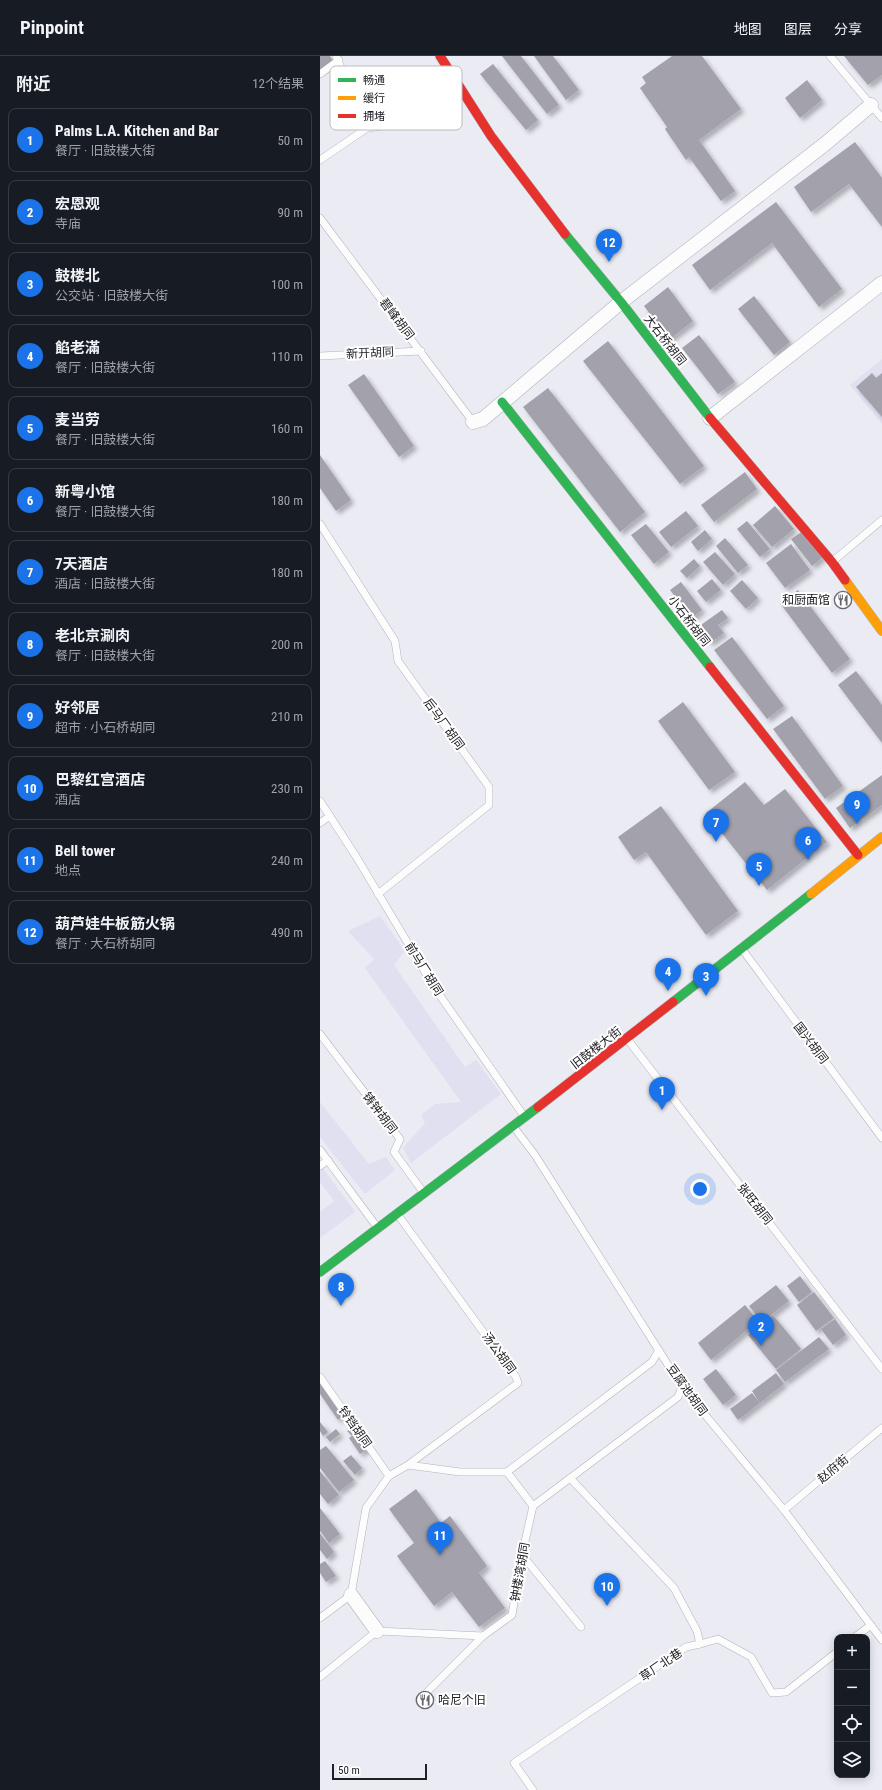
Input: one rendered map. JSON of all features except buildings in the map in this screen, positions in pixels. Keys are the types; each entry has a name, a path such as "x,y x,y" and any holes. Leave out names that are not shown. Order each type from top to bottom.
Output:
{"street":[{"name":"大石桥胡同","path":"440,56 446,66"},
{"name":"大石桥胡同","path":"462,91 491,136 545,210 621,302 710,418 832,562 882,631"},
{"path":"473,422 483,419 621,302 825,144 871,105"},
{"path":"710,418 882,283"},
{"name":"小石桥胡同","path":"502,402 858,855"},
{"name":"旧鼓楼大街","path":"320,1272 525,1118 882,837"},
{"path":"351,1594 377,1631"}],"lane":[{"path":"830,56 882,118"},
{"path":"320,74 338,58"},
{"path":"320,160 364,130"},
{"name":"碧峰胡同","path":"320,218 473,422"},
{"name":"新开胡同","path":"320,356 421,351"},
{"path":"832,562 882,520"},
{"name":"后马厂胡同","path":"320,524 395,641 398,661 489,787 489,805 378,894"},
{"name":"前马厂胡同","path":"320,801 434,987 525,1118"},
{"path":"320,823 330,816"},
{"name":"国兴胡同","path":"740,948 882,1138"},
{"name":"铸钟胡同","path":"320,1034 400,1139 394,1152 425,1194"},
{"name":"张旺胡同","path":"627,1039 882,1369"},
{"name":"豆腐池胡同","path":"513,1126 535,1155 682,1387 784,1510 882,1640"},
{"path":"320,1150 377,1228"},
{"path":"320,1166 328,1160"},
{"name":"汤公胡同","path":"397,1214 516,1377 518,1383 408,1466"},
{"path":"320,1618 351,1594 366,1508 389,1476 408,1466 460,1472 506,1472 652,1362 659,1350"},
{"name":"铃铛胡同","path":"320,1377 389,1476"},
{"path":"506,1472 533,1506 678,1396 682,1387"},
{"name":"赵府街","path":"784,1510 882,1428"},
{"path":"570,1478 674,1588 697,1631 700,1644 718,1639 751,1657 772,1693 786,1692 834,1654"},
{"name":"钟楼湾胡同","path":"419,1700 483,1636 512,1615 522,1555 533,1506"},
{"path":"522,1555 581,1628"},
{"path":"860,1634 871,1625"},
{"path":"320,1678 377,1631 483,1636"},
{"name":"草厂北巷","path":"533,1790 514,1763 686,1648 700,1644"}],"shaded area":[{"path":"882,359 882,424 850,385"},
{"path":"380,916 405,951 394,965 465,1067 476,1060 501,1094 411,1163 403,1148 425,1123 421,1115 435,1104 461,1102 365,968 374,959 348,931"},
{"path":"320,1102 369,1164 386,1157 395,1170 365,1194 320,1137"},
{"path":"320,1164 355,1212 320,1238 320,1212 334,1201 320,1182"}],"traffic: fast":[{"path":"565,234 621,302 710,418"},
{"path":"502,402 710,667"},
{"path":"673,1002 811,894"},
{"path":"320,1272 538,1107"}],"traffic: slow":[{"path":"845,580 882,631"},
{"path":"811,894 882,837"}],"traffic: jam":[{"path":"440,56 446,66"},
{"path":"462,91 491,136 565,234"},
{"path":"710,418 832,562 845,580"},
{"path":"710,667 858,855"},
{"path":"538,1107 673,1002"}],"place":[{"name":"葫芦娃牛板筋火锅","path":"609,262"},
{"name":"和厨面馆","path":"843,600"},
{"name":"好邻居","path":"857,824"},
{"name":"7天酒店","path":"716,842"},
{"name":"新粤小馆","path":"808,860"},
{"name":"麦当劳","path":"759,886"},
{"name":"餡老滿","path":"668,991"},
{"name":"鼓楼北","path":"706,996"},
{"name":"Palms L.A. Kitchen and Bar","path":"662,1110"},
{"name":"老北京涮肉","path":"341,1306"},
{"name":"宏恩观","path":"761,1346"},
{"name":"Bell tower","path":"440,1555"},
{"name":"巴黎红宫酒店","path":"607,1606"},
{"name":"哈尼个旧","path":"425,1700"}]}
